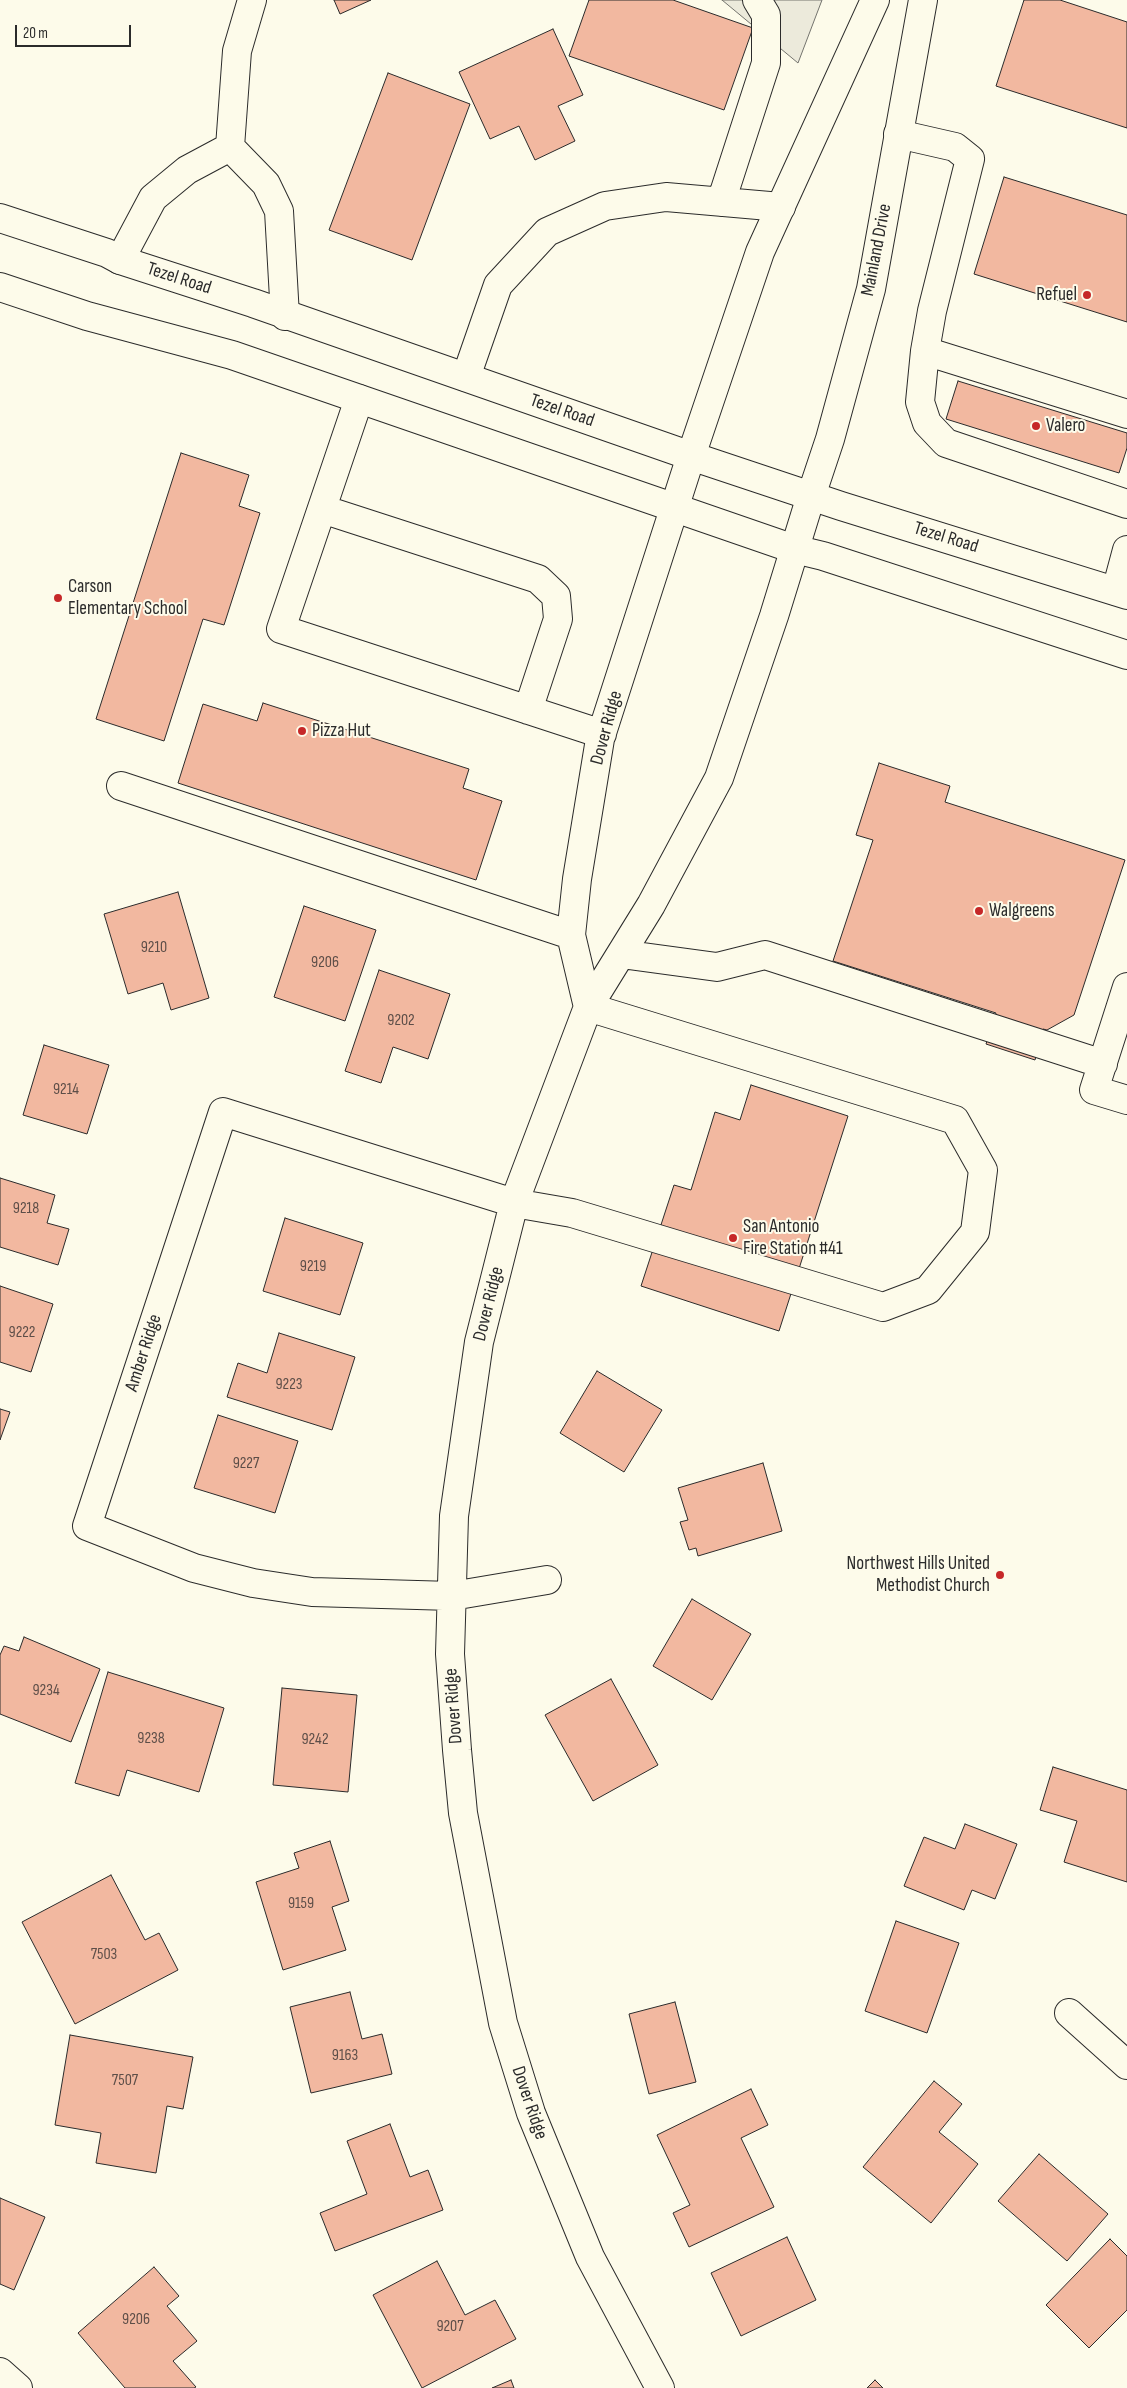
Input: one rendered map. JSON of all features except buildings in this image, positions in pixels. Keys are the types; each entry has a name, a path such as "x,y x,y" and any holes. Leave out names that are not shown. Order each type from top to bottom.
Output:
{"street":[{"path":"252,0 237,51 230,147 266,184 279,211 285,316"},
{"path":"721,202 766,63 766,15 758,0"},
{"path":"691,456 760,252 875,0"},
{"name":"Mainland Drive","path":"812,496 830,439 871,289 923,0"},
{"path":"898,134 955,147 970,159 932,311 925,351 920,402 927,423 946,443 1127,504"},
{"path":"120,260 153,198 187,170 230,147"},
{"path":"466,377 498,285 547,232 605,206 666,197 781,207"},
{"name":"Tezel Road","path":"0,218 108,253 120,260 466,377 691,456 1121,593"},
{"path":"0,287 87,316 232,355 794,549 823,556 1127,655"},
{"path":"925,351 1127,414"},
{"path":"359,398 281,629 602,734"},
{"name":"Dover Ridge","path":"588,1007 571,935 577,879 602,734 691,456"},
{"name":"Dover Ridge","path":"660,2388 590,2257 531,2113 503,2023 463,1813 450,1654 454,1516 479,1342 514,1203 588,1007 651,905 718,778 774,616 812,496"},
{"path":"322,509 538,579 556,596 558,619 528,710"},
{"path":"1121,593 1127,550"},
{"path":"121,786 571,935"},
{"path":"621,954 717,967 765,954 1103,1064"},
{"path":"1127,988 1094,1090 1127,1100"},
{"path":"514,1203 572,1213 883,1307 928,1290 976,1232 983,1170 955,1120 588,1007"},
{"name":"Amber Ridge","path":"452,1596 312,1592 253,1583 194,1568 87,1526 223,1112 514,1203"},
{"path":"452,1596 547,1580"},
{"path":"1069,2013 1127,2065"},
{"path":"0,2372 18,2388"}],"shaded area":[{"path":"722,0 822,0 798,63"}],"place":[{"name":"Refuel","path":"1087,295"},
{"name":"Valero","path":"1036,426"},
{"name":"Carson Elementary School","path":"58,598"},
{"name":"Pizza Hut","path":"302,731"},
{"name":"Walgreens","path":"979,911"},
{"name":"San Antonio Fire Station #41","path":"733,1238"},
{"name":"Northwest Hills United Methodist Church","path":"1000,1575"}]}
